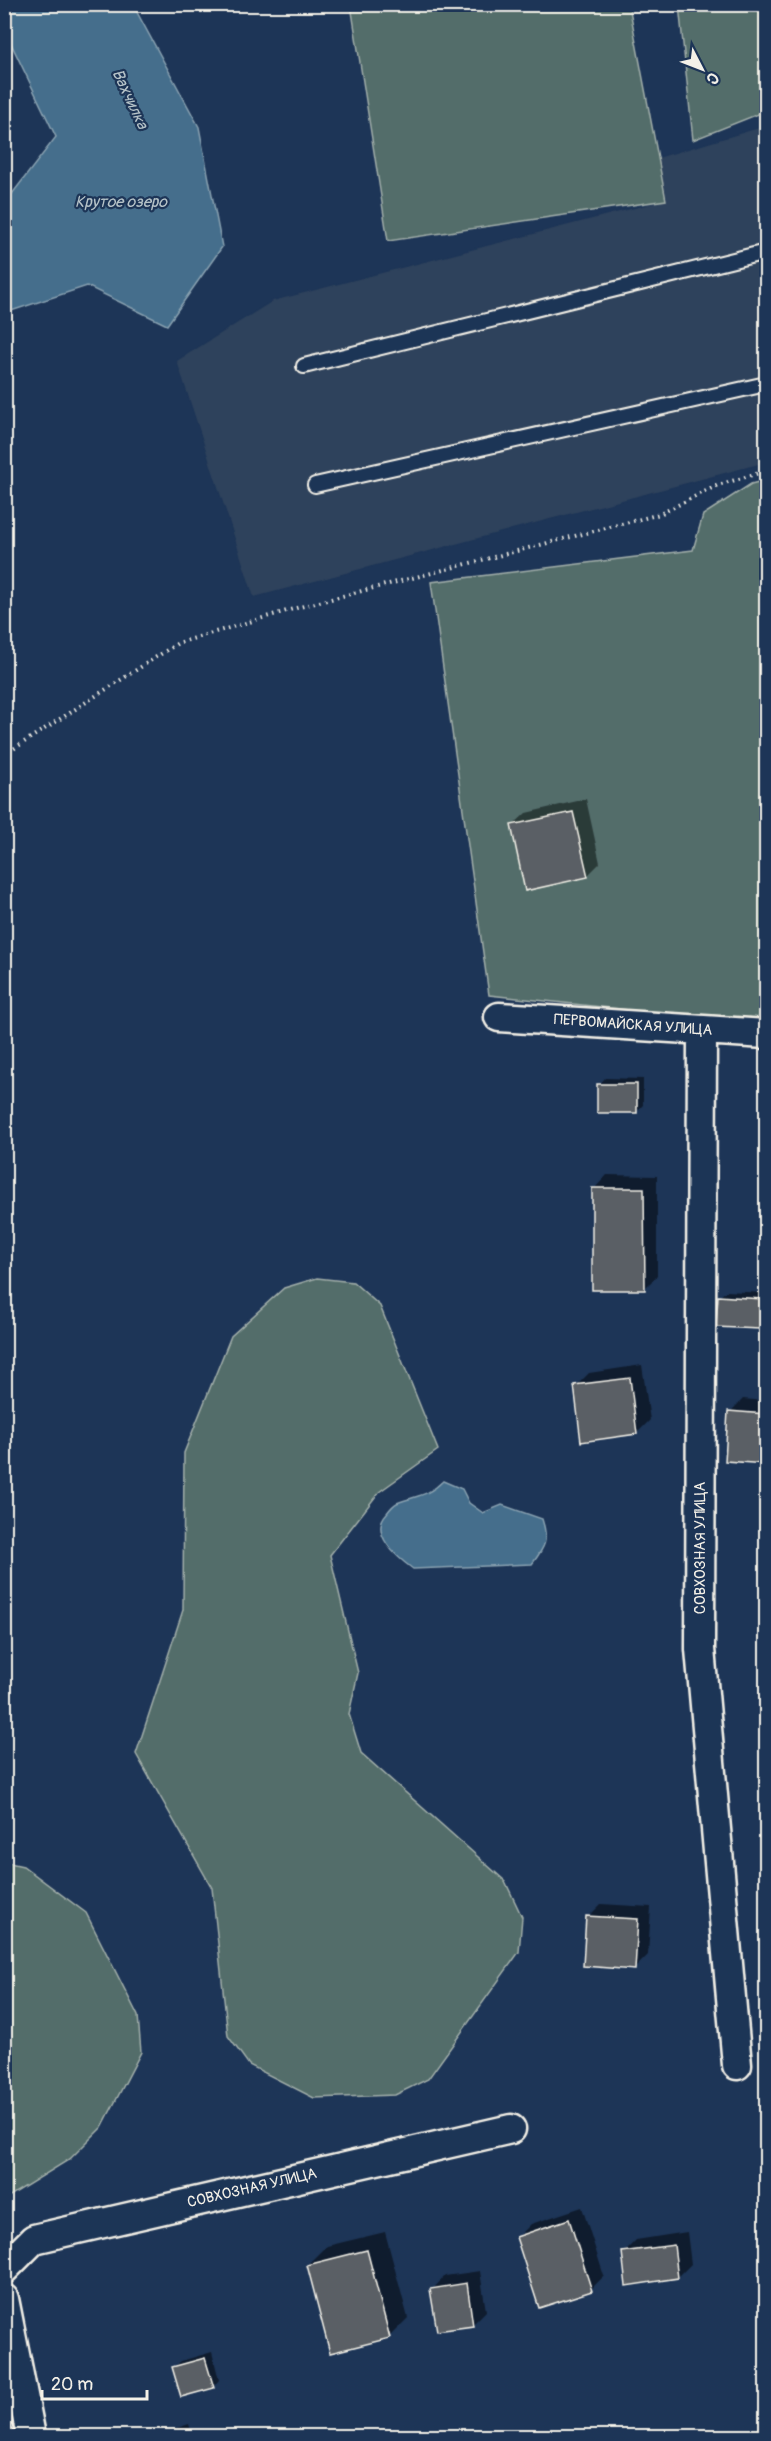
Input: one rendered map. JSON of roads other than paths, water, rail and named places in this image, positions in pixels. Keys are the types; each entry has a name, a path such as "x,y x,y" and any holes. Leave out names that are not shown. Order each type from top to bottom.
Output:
{"street":[{"name":"ПЕРВОМАЙСКАЯ УЛИЦА","path":"500,1017 766,1034"},
{"name":"СОВХОЗНАЯ УЛИЦА","path":"702,1029 700,1648 737,2065"},
{"name":"СОВХОЗНАЯ УЛИЦА","path":"4,2269 33,2239 511,2129"},
{"path":"4,2299 31,2436"}],"lane":[{"path":"304,366 766,252"},
{"path":"315,485 766,384"}],"water":[{"name":"Крутое озеро","path":"5,4 133,5 199,127 222,247 167,325 87,286 5,313 5,203 56,137 5,31"},
{"path":"443,1481 462,1489 469,1503 483,1513 502,1505 542,1519 545,1532 544,1543 532,1564 413,1569 393,1552 383,1537 381,1529 382,1521 389,1510 396,1504 427,1493"}],"water label":[{"name":"Вахчилка","path":"130,99"}]}
